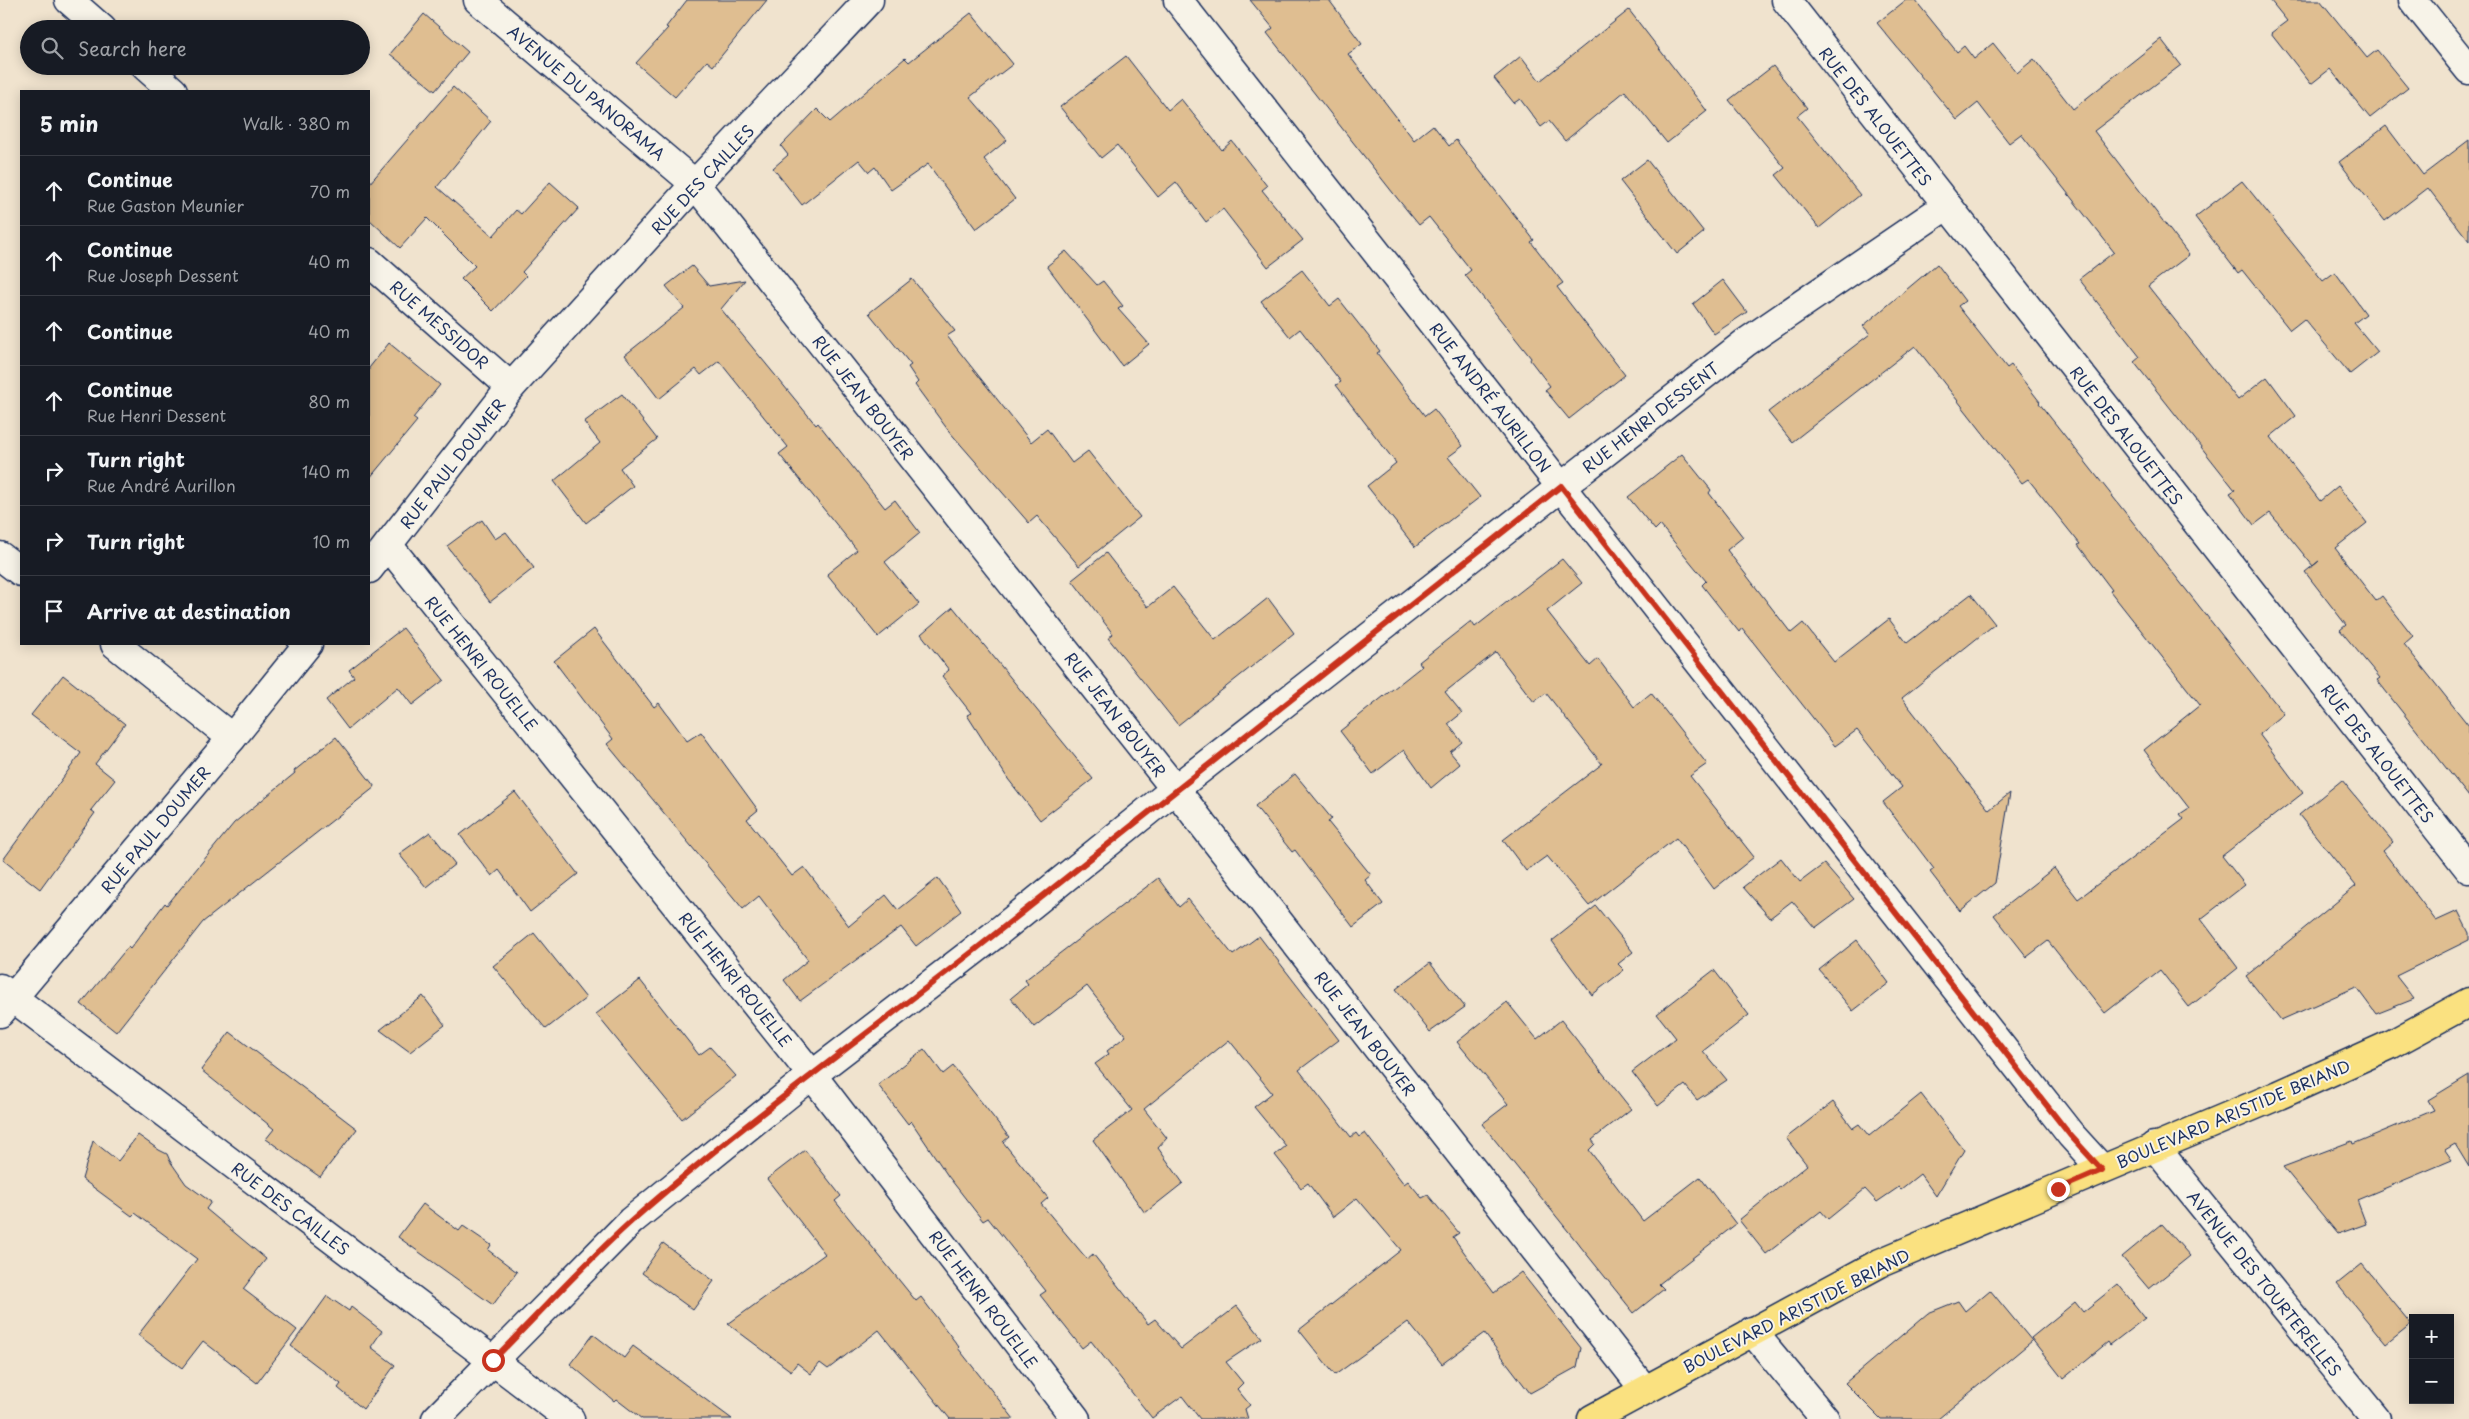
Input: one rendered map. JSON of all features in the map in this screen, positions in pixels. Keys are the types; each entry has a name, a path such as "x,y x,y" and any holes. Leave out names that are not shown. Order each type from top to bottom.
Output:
{"main road":[{"name":"BOULEVARD ARISTIDE BRIAND","path":"1592,1419 1644,1389 1880,1263 2102,1170 2154,1146 2279,1095 2392,1044 2469,1002"}],"street":[{"path":"69,0 92,20"},
{"name":"AVENUE DU PANORAMA","path":"478,0 695,184"},
{"name":"RUE DES CAILLES","path":"536,360 695,184 870,0"},
{"name":"RUE ANDRÉ AURILLON","path":"1178,0 2070,1135 2102,1170"},
{"name":"RUE DES ALOUETTES","path":"1786,0 1946,206 2469,869"},
{"path":"2413,0 2469,70"},
{"path":"155,75 172,90"},
{"name":"RUE JEAN BOUYER","path":"695,184 1176,789 1644,1389"},
{"name":"RUE HENRI DESSENT","path":"436,1419 631,1221 812,1075 993,936 1176,789 1745,343 1946,206"},
{"name":"RUE MESSIDOR","path":"370,263 511,387"},
{"name":"RUE PAUL DOUMER","path":"370,568 511,387 536,360"},
{"name":"RUE HENRI ROUELLE","path":"388,545 812,1075 1076,1419"},
{"path":"0,556 20,571"},
{"path":"115,645 232,738"},
{"name":"RUE PAUL DOUMER","path":"4,1000 232,738 307,645"},
{"name":"RUE DES CAILLES","path":"4,1000 493,1360 570,1419"},
{"name":"AVENUE DES TOURTERELLES","path":"2154,1146 2376,1419"},
{"path":"1752,1332 1826,1419"}],"building":[{"path":"687,0 767,0 713,66 707,61 675,97 636,63 668,28 666,27"},
{"path":"1250,0 1329,0 1362,44 1348,54 1414,140 1433,125 1449,146 1456,140 1534,240 1531,242 1563,283 1557,287 1625,375 1569,419 1545,390 1550,386 1530,360 1531,358 1465,275 1471,270 1429,217 1419,225 1267,33 1273,28"},
{"path":"1906,0 1915,0 1957,52 1964,46 1974,59 1993,43 2017,73 2034,59 2073,109 2161,39 2181,65 2094,131 2189,255 2148,286 2238,400 2267,377 2296,416 2270,437 2320,501 2338,486 2367,523 2335,548 2376,601 2382,596 2413,636 2404,644 2469,726 2469,797 2377,680 2380,678 2340,630 2346,625 2305,572 2313,566 2270,513 2254,525 2230,493 2235,490 2134,362 2140,357 2079,279 2114,252 2021,134 2009,143 1978,103 1957,120 1877,23"},
{"path":"2270,0 2320,0 2367,58 2377,50 2408,88 2370,118 2330,69 2311,84 2271,33 2287,21"},
{"path":"1629,10 1707,111 1667,143 1625,91 1565,141 1549,121 1541,127 1520,99 1514,103 1494,78 1521,56 1540,81"},
{"path":"971,13 1013,64 970,97 1007,140 984,159 1015,199 976,229 928,164 891,190 875,167 869,172 859,160 802,205 773,168 788,155 781,146 817,109 830,122 905,58 909,62"},
{"path":"424,14 468,52 435,91 390,54"},
{"path":"1126,56 1168,110 1181,99 1222,150 1232,141 1267,186 1262,190 1303,240 1268,267 1223,209 1206,222 1176,182 1158,197 1117,145 1101,158 1060,107"},
{"path":"1773,66 1807,108 1797,116 1860,195 1819,228 1776,175 1785,168 1729,100"},
{"path":"453,87 491,121 437,187 493,236 516,210 521,214 550,182 579,208 522,272 526,276 493,311 461,279 475,266 427,218 400,248 370,220 370,183"},
{"path":"2386,126 2423,175 2469,140 2469,241 2428,188 2385,221 2339,162"},
{"path":"1647,160 1704,232 1677,254 1620,181"},
{"path":"2242,181 2323,281 2335,272 2366,314 2354,323 2378,352 2350,374 2304,319 2290,330 2242,270 2238,273 2195,217"},
{"path":"1066,251 1097,285 1103,281 1123,306 1118,309 1149,344 1122,366 1047,266"},
{"path":"1937,264 1965,301 1958,306 2007,368 2011,365 2284,714 2259,734 2303,793 2222,856 2245,885 2201,919 2238,968 2189,1007 2160,970 2105,1013 2048,941 2027,957 1994,915 2054,868 2078,899 2184,819 2180,814 2189,808 2144,750 2200,705 2110,591 2112,590 2078,545 2080,544 2028,479 2022,483 1915,346 1792,442 1768,412 1870,334 1863,326"},
{"path":"692,266 709,286 745,280 721,309 816,425 818,423 885,508 895,500 920,533 885,562 919,604 878,637 827,574 857,550 779,454 788,447 719,361 701,375 696,369 659,399 625,355 684,308 666,286"},
{"path":"1302,270 1330,306 1339,299 1380,351 1377,353 1425,416 1434,409 1463,446 1448,457 1480,497 1415,547 1367,486 1396,463 1336,385 1341,382 1300,329 1290,337 1261,301"},
{"path":"912,279 955,331 947,336 1031,442 1047,429 1072,463 1088,451 1140,517 1079,566 1037,516 1029,523 948,430 915,385 918,382 908,367 911,365 869,313"},
{"path":"1723,280 1747,312 1714,334 1693,304"},
{"path":"389,343 440,385 413,418 417,421 370,478 370,367"},
{"path":"622,394 657,439 620,468 633,486 586,523 554,481 600,443 584,422"},
{"path":"1682,454 1711,490 1709,493 1743,537 1727,550 1791,633 1803,623 1834,662 1889,619 1907,643 1971,594 1995,624 1902,698 1989,810 2010,793 1995,883 1960,911 1930,872 1934,869 1883,802 1902,787 1857,730 1835,746 1742,628 1739,632 1702,585 1706,581 1660,525 1655,530 1628,497"},
{"path":"482,520 495,539 506,532 534,568 490,602 447,546"},
{"path":"1106,553 1148,607 1173,587 1215,640 1268,598 1294,633 1178,725 1108,638 1113,634 1072,580"},
{"path":"1562,559 1582,583 1547,611 1590,666 1598,659 1634,707 1651,693 1707,764 1690,776 1754,857 1714,889 1676,838 1589,906 1547,856 1526,871 1503,840 1602,764 1546,693 1534,702 1496,652 1445,692 1462,713 1448,724 1462,742 1450,752 1460,764 1431,788 1404,750 1373,774 1340,731 1422,666 1419,662 1471,621 1475,627"},
{"path":"953,607 1093,779 1040,820 1008,779 967,715 971,713 942,676 949,670 921,634"},
{"path":"403,628 444,680 412,705 398,687 348,729 326,700 354,677 349,670"},
{"path":"594,629 654,707 659,703 687,741 701,732 758,810 747,819 792,876 804,867 849,926 886,895 898,910 938,878 961,911 916,946 901,927 800,1001 784,980 808,960 759,896 743,909 607,744 613,739 554,661"},
{"path":"63,675 125,724 95,764 115,780 91,810 95,813 40,889 3,860 81,753 31,715"},
{"path":"336,737 375,787 203,922 116,1032 81,1004 128,947 130,949 165,903 167,905 234,823"},
{"path":"1295,774 1332,819 1328,822 1371,875 1365,880 1383,904 1353,927 1295,850 1292,852 1255,806"},
{"path":"2342,780 2393,842 2383,851 2436,921 2458,911 2469,933 2469,940 2396,976 2414,999 2376,1014 2356,987 2281,1020 2246,976 2356,886 2299,815"},
{"path":"515,792 578,874 530,912 499,870 492,876 460,835"},
{"path":"430,832 455,864 426,887 399,854"},
{"path":"1781,858 1800,882 1824,864 1854,899 1815,928 1792,901 1770,918 1743,887"},
{"path":"1158,878 1179,907 1188,899 1233,955 1259,936 1339,1040 1299,1070 1351,1137 1356,1133 1359,1137 1365,1133 1404,1184 1408,1181 1422,1198 1428,1195 1459,1233 1453,1237 1494,1293 1521,1272 1581,1348 1577,1367 1530,1393 1484,1333 1442,1364 1408,1322 1335,1375 1299,1330 1401,1250 1357,1198 1333,1217 1308,1183 1301,1188 1275,1155 1286,1146 1254,1107 1272,1093 1229,1040 1144,1109 1167,1138 1158,1148 1183,1183 1145,1213 1093,1140 1132,1110 1095,1064 1109,1054 1107,1051 1126,1036 1087,986 1034,1027 1011,998 1028,984 1025,980"},
{"path":"1596,906 1633,952 1618,964 1624,970 1592,995 1552,941"},
{"path":"534,933 586,998 546,1029 493,966"},
{"path":"1857,940 1889,983 1853,1011 1819,970"},
{"path":"1430,963 1465,1007 1430,1032 1396,989"},
{"path":"1714,970 1749,1015 1703,1051 1727,1080 1697,1100 1685,1085 1658,1106 1632,1072 1676,1038 1657,1014"},
{"path":"640,980 699,1055 710,1047 736,1076 682,1119 596,1014"},
{"path":"423,996 445,1025 410,1052 380,1030"},
{"path":"1507,1002 1537,1039 1561,1020 1631,1109 1592,1140 1595,1144 1589,1150 1643,1221 1700,1177 1736,1224 1659,1284 1664,1289 1634,1313 1482,1124 1508,1104 1457,1042"},
{"path":"230,1032 357,1129 320,1177 266,1139 274,1129 201,1070"},
{"path":"924,1049 943,1074 953,1066 1009,1137 1003,1142 1048,1198 1041,1204 1087,1259 1093,1254 1148,1324 1155,1319 1181,1349 1237,1306 1262,1338 1226,1362 1243,1383 1237,1389 1250,1405 1245,1409 1248,1419 1200,1419 1182,1396 1152,1418 1091,1341 1082,1348 1040,1295 1046,1291 988,1218 983,1221 948,1176 911,1121 908,1124 878,1085"},
{"path":"2469,1075 2469,1167 2455,1144 2445,1150 2452,1160 2357,1200 2366,1224 2338,1234 2283,1167 2352,1141 2353,1144 2434,1110 2428,1100"},
{"path":"1921,1094 1964,1150 1936,1196 1920,1174 1901,1189 1899,1187 1877,1202 1865,1189 1828,1219 1821,1211 1766,1254 1739,1220 1807,1165 1786,1138 1833,1102 1853,1128 1859,1124 1869,1136"},
{"path":"138,1135 167,1154 186,1184 211,1202 206,1209 266,1259 243,1289 297,1330 257,1383 203,1341 182,1368 138,1335 197,1259 135,1213 132,1216 82,1179 93,1141 118,1161"},
{"path":"805,1150 841,1196 835,1201 916,1301 921,1297 1014,1419 950,1419 879,1330 828,1369 820,1363 811,1374 797,1363 791,1371 728,1324 825,1254 767,1179"},
{"path":"423,1204 459,1231 463,1226 491,1245 488,1250 517,1272 493,1305 398,1237"},
{"path":"2162,1224 2190,1256 2149,1289 2122,1257"},
{"path":"663,1243 714,1281 693,1310 642,1273"},
{"path":"2362,1264 2409,1322 2409,1326 2386,1344 2337,1284"},
{"path":"2118,1284 2145,1318 2110,1345 2108,1342 2063,1379 2031,1338 2075,1302 2083,1312"},
{"path":"1990,1290 2032,1341 1938,1419 1881,1419 1845,1383 1928,1313 1958,1301 1965,1311"},
{"path":"327,1296 349,1311 351,1307 382,1331 371,1347 395,1365 363,1409 338,1388 341,1384 291,1346"},
{"path":"593,1334 624,1358 633,1346 732,1419 642,1419 616,1399 614,1401 570,1364"}],"route":[{"path":"493,1360 631,1221 665,1191 993,936 1176,789 1561,486 2070,1135 2102,1170 2058,1189"}]}
